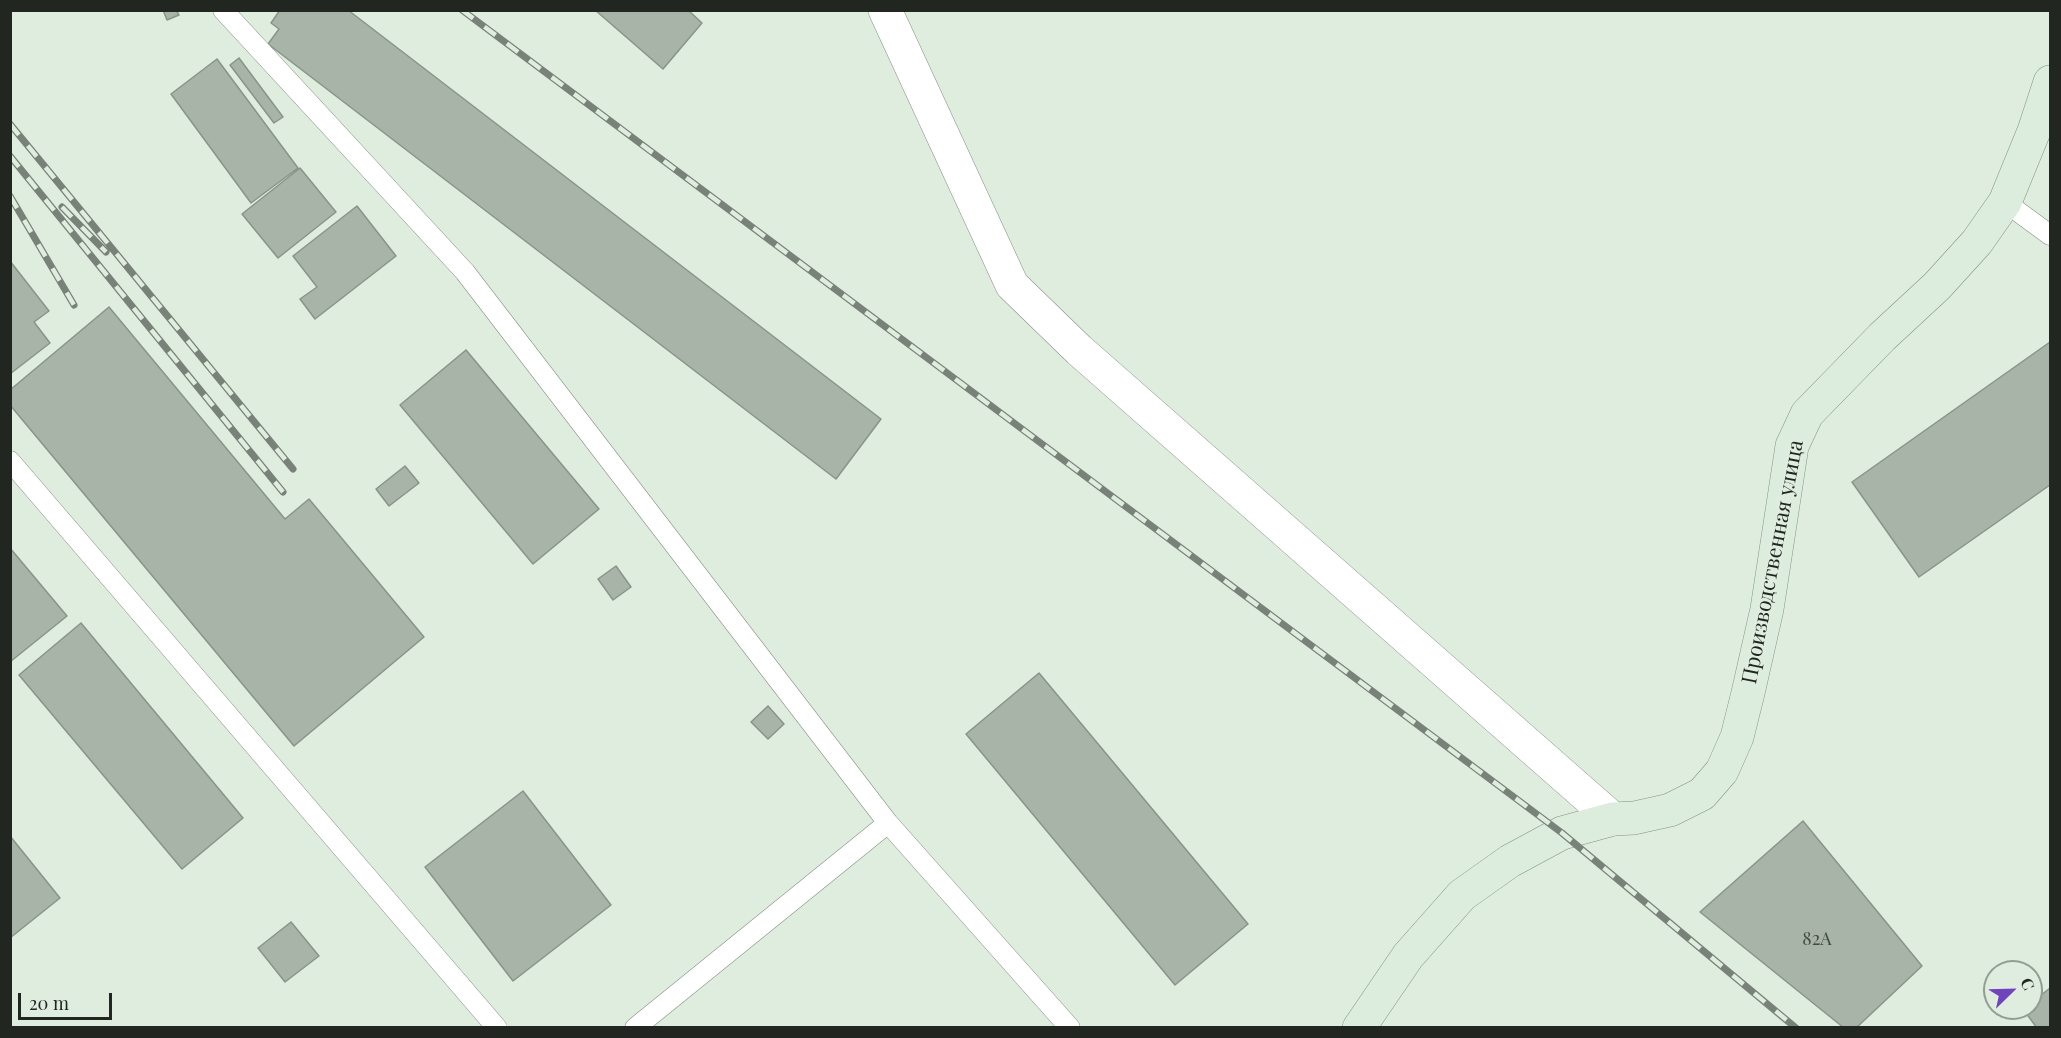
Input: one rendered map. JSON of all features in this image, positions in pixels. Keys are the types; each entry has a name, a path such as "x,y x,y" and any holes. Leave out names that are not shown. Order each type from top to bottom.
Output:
{"street":[{"path":"885,10 1012,285 1079,350 1613,819"},
{"name":"Производственная улица","path":"1359,1028 1408,956 1462,895 1510,861 1562,833 1613,819 1634,818 1670,810 1702,794 1722,771 1737,737 1748,693 1767,609 1792,446 1807,414 1882,337 1937,286 1977,242 2005,202 2034,131 2050,82"}],"lane":[{"path":"223,10 465,272 888,823 1070,1028"},
{"path":"2005,202 2050,235"},
{"path":"10,461 497,1028"},
{"path":"635,1028 888,823"}],"building":[{"path":"163,10 176,10 179,15 167,20"},
{"path":"280,10 348,10 881,419 836,479 268,44 279,29 271,23"},
{"path":"595,10 688,10 702,23 663,69"},
{"path":"239,58 283,117 274,123 230,65"},
{"path":"217,59 298,168 251,203 171,94"},
{"path":"300,168 336,212 278,258 242,214"},
{"path":"357,206 396,256 315,319 300,299 317,287 293,256"},
{"path":"10,261 49,311 34,322 50,343 10,374"},
{"path":"109,307 285,519 309,499 424,637 294,746 10,405 10,390"},
{"path":"2050,342 2050,485 1919,577 1852,482"},
{"path":"466,350 599,509 533,564 400,405"},
{"path":"405,466 419,483 389,506 376,489"},
{"path":"10,548 67,616 10,662"},
{"path":"616,566 631,587 613,600 598,579"},
{"path":"81,623 243,818 182,869 19,675"},
{"path":"1039,673 1248,924 1175,985 966,734"},
{"path":"768,706 784,724 768,739 751,722"},
{"path":"523,791 611,905 513,981 425,867"},
{"path":"1803,821 1922,966 1856,1028 1844,1028 1700,912"},
{"path":"10,836 60,898 10,938"},
{"path":"291,922 319,956 285,982 258,948"},
{"path":"2050,988 2050,1028 2037,1028 2031,1020 2043,1020 2043,994"}],"railway":[{"path":"462,10 1562,833 1796,1028"},
{"path":"10,124 293,469"},
{"path":"10,156 283,492"},
{"path":"10,196 74,305"},
{"path":"62,207 106,252"}]}
